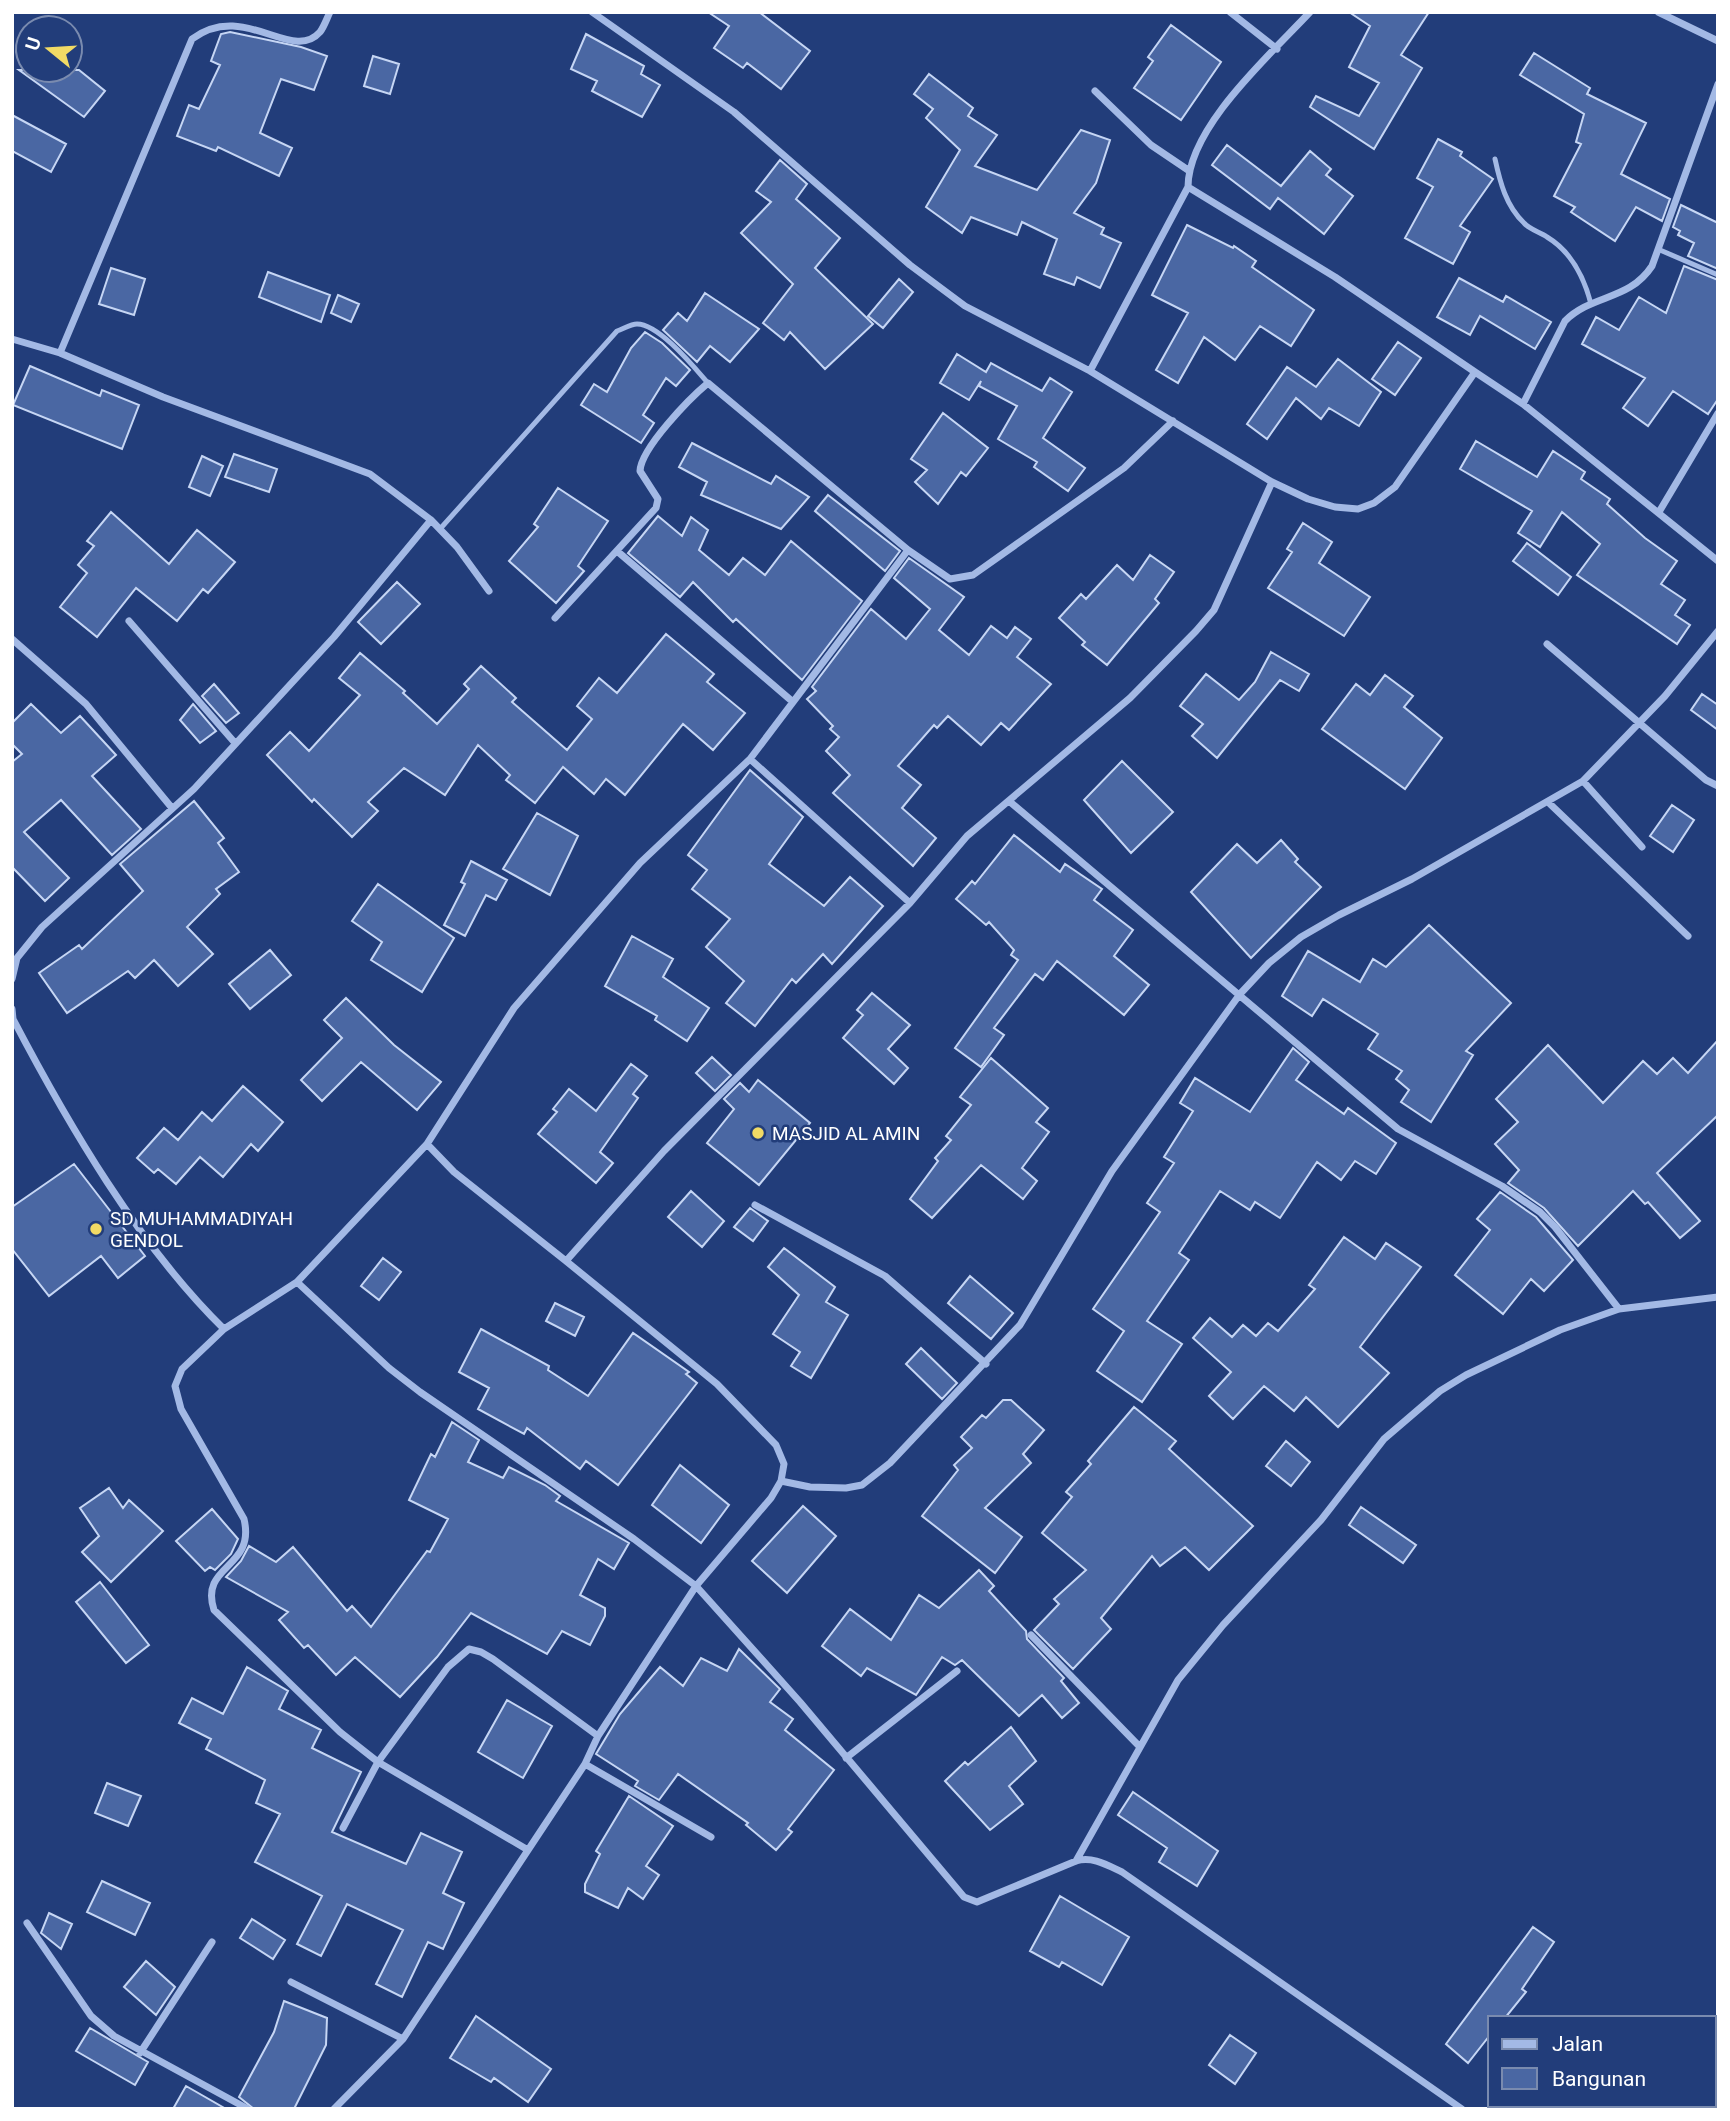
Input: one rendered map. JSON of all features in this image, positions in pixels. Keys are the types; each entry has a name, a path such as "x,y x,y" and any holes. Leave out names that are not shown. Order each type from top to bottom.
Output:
{"street":[{"path":"60,353 192,39 206,26 222,21 243,22 295,41 308,40 319,33 330,12"},
{"path":"592,12 734,112 910,265 965,306 1090,371 1272,482 1308,499 1335,507 1358,509 1374,503 1395,487 1475,372"},
{"path":"1230,12 1277,48"},
{"path":"1090,371 1188,187 1188,170 1207,131 1310,12"},
{"path":"1658,12 1718,41"},
{"path":"1523,404 1565,321 1576,310 1623,294 1643,279 1660,250 1715,104 1718,84"},
{"path":"1095,91 1151,145 1188,170"},
{"path":"1188,187 1335,277 1523,404 1718,561"},
{"path":"12,339 60,353 163,397 370,474 431,520 457,547 489,591"},
{"path":"555,618 657,504 658,499 640,471 643,457 693,396 708,383 908,550 950,579 973,575 1124,467 1173,421"},
{"path":"1659,512 1718,413"},
{"path":"566,1261 664,1151 910,903 967,836 1130,698 1196,631 1214,610 1272,482"},
{"path":"12,979 17,958 43,927 172,808 235,743 334,637 431,520"},
{"path":"528,1850 378,1762 340,1732 214,1610 209,1596 212,1583 242,1552 248,1536 244,1519 181,1409 175,1386 182,1369 224,1329 297,1282 427,1144 514,1008 640,863 750,759 908,550"},
{"path":"617,551 793,702"},
{"path":"129,621 235,743"},
{"path":"781,1481 810,1487 846,1489 862,1485 890,1463 1020,1325 1112,1171 1240,994 1269,962 1301,937 1549,803 1583,781 1640,722 1718,631"},
{"path":"12,639 86,704 172,808"},
{"path":"1547,644 1706,780 1718,786"},
{"path":"750,759 910,903"},
{"path":"1583,781 1642,847"},
{"path":"1009,802 1398,1129 1502,1185 1539,1212 1555,1227 1619,1309"},
{"path":"1549,803 1688,936"},
{"path":"12,1009 13,1019 50,1090 131,1215 191,1297 224,1329"},
{"path":"334,2109 403,2039 585,1764 598,1736 696,1586 771,1498 781,1481 784,1464 776,1445 717,1384 454,1172 427,1144"},
{"path":"755,1205 885,1276 986,1364"},
{"path":"297,1282 389,1368 420,1392 634,1539 696,1586 964,1897 977,1902 992,1898 1076,1861 1092,1860 1122,1872 1462,2109"},
{"path":"1076,1861 1178,1680 1237,1610 1321,1520 1384,1439 1440,1391 1466,1375 1560,1330 1619,1309 1718,1297"},
{"path":"1031,1634 1139,1746"},
{"path":"343,1828 378,1762 448,1667 469,1650 481,1651 493,1659 598,1736"},
{"path":"846,1758 957,1671"},
{"path":"585,1764 712,1837"},
{"path":"27,1923 91,2016 140,2053 248,2109"},
{"path":"140,2053 212,1942"},
{"path":"291,1982 403,2039"}],"lane":[{"path":"1495,159 1511,208 1525,225 1550,239 1570,258 1584,276 1591,304"},
{"path":"1660,250 1718,275"},
{"path":"440,529 617,331 634,324 647,325 672,344 708,383"}],"building":[{"path":"708,12 759,12 810,51 781,89 747,63 743,68 714,48 729,26"},
{"path":"1349,12 1429,12 1401,55 1422,68 1374,149 1310,107 1316,96 1359,116 1379,83 1349,67 1370,26"},
{"path":"1171,25 1221,62 1181,120 1134,88 1153,61 1148,57"},
{"path":"230,32 301,47 327,56 314,90 281,79 260,133 292,148 279,176 218,147 216,151 177,136 189,105 199,109 220,65 211,61 221,34"},
{"path":"586,34 644,66 641,74 660,85 642,117 592,91 597,81 571,69"},
{"path":"1534,53 1590,88 1587,94 1646,123 1621,174 1670,199 1662,221 1636,207 1615,241 1571,212 1575,207 1554,196 1581,144 1576,142 1584,114 1520,75"},
{"path":"373,56 399,64 390,94 364,86"},
{"path":"84,74 105,91 84,117 38,84 84,84"},
{"path":"929,74 973,108 968,116 997,135 975,166 1037,190 1081,130 1110,140 1096,183 1074,213 1104,228 1101,234 1121,243 1100,288 1077,277 1074,285 1044,274 1057,239 1022,222 1017,235 971,217 962,233 926,207 960,150 926,118 933,109 914,94"},
{"path":"12,115 66,144 51,172 12,151"},
{"path":"1438,139 1462,152 1460,156 1493,179 1460,226 1470,232 1453,264 1405,238 1433,187 1417,178"},
{"path":"1227,145 1281,186 1310,151 1331,169 1326,175 1353,196 1324,234 1278,198 1270,209 1212,165"},
{"path":"780,160 807,184 796,199 840,238 815,268 873,324 825,369 790,332 784,340 763,323 793,284 741,233 771,202 756,191"},
{"path":"1681,205 1718,223 1718,269 1688,256 1694,243 1678,235 1680,231 1673,227"},
{"path":"1187,225 1233,248 1234,246 1256,261 1252,267 1314,310 1291,346 1260,326 1235,360 1204,337 1178,383 1156,370 1188,313 1152,295"},
{"path":"1684,266 1718,280 1718,399 1708,414 1673,391 1648,426 1623,408 1645,378 1582,344 1596,317 1619,330 1639,297 1666,313"},
{"path":"111,268 145,279 134,315 99,304"},
{"path":"268,272 330,295 321,322 259,297"},
{"path":"1459,278 1503,302 1506,296 1551,322 1535,349 1480,316 1470,335 1437,317"},
{"path":"899,279 913,292 883,328 868,316"},
{"path":"705,293 759,329 730,362 710,346 697,362 663,330 678,313 687,321"},
{"path":"338,295 359,304 351,322 331,313"},
{"path":"645,332 662,343 690,370 676,386 666,378 643,415 654,423 641,443 581,405 594,384 607,392 631,348"},
{"path":"1398,342 1421,358 1395,395 1372,379"},
{"path":"957,354 986,372 991,363 1042,391 1050,378 1072,392 1043,438 1085,468 1068,491 1034,467 1037,462 998,439 1017,406 979,386 981,381 969,400 940,383"},
{"path":"1338,359 1381,392 1359,426 1329,408 1321,419 1296,398 1267,439 1247,424 1287,367 1316,387"},
{"path":"30,366 100,396 102,390 139,405 122,449 13,405"},
{"path":"943,413 988,448 966,476 961,472 938,504 915,482 927,470 911,459"},
{"path":"1476,441 1537,477 1553,451 1585,472 1581,479 1610,499 1607,504 1645,538 1677,561 1661,584 1685,600 1675,615 1690,625 1677,644 1577,575 1600,544 1562,512 1540,547 1518,533 1532,511 1460,469"},
{"path":"692,443 771,484 776,476 809,497 781,529 701,495 707,482 679,467"},
{"path":"234,454 277,469 269,492 225,477"},
{"path":"202,456 223,466 210,496 189,487"},
{"path":"558,488 608,521 578,566 584,571 556,603 509,561 538,527 534,524"},
{"path":"828,495 900,551 885,571 815,511"},
{"path":"111,512 169,564 197,530 235,562 208,593 203,589 177,621 136,588 97,637 60,607 87,573 78,565 94,546 87,541"},
{"path":"658,516 682,536 691,517 708,530 699,550 729,575 743,558 765,575 791,541 862,601 802,680 736,619 733,622 693,582 680,597 628,553"},
{"path":"1303,523 1332,542 1319,563 1370,597 1344,636 1268,588 1292,552 1287,549"},
{"path":"1527,543 1571,577 1558,595 1513,561"},
{"path":"1150,555 1174,572 1155,599 1159,603 1107,665 1082,645 1085,642 1059,618 1081,594 1086,599 1117,565 1133,580"},
{"path":"909,558 964,597 939,630 969,655 991,626 1007,638 1015,627 1031,639 1017,657 1051,684 1009,730 1001,723 981,745 948,716 937,728 934,725 898,766 921,785 902,808 936,838 913,866 833,793 850,775 826,751 839,737 830,729 833,726 807,699 816,691 812,687 871,609 906,639 930,609 894,578"},
{"path":"397,582 420,604 381,644 358,622"},
{"path":"666,634 714,674 707,682 745,713 713,750 683,724 625,795 606,779 594,794 563,767 535,803 506,780 510,775 478,745 445,795 404,768 368,802 378,811 352,837 314,799 312,802 267,755 290,732 309,751 360,695 339,678 360,653 405,691 403,693 437,724 469,689 464,684 481,666 516,698 512,702 567,750 592,719 577,706 599,678 617,693"},
{"path":"1271,652 1309,674 1299,691 1280,680 1217,758 1192,736 1203,724 1180,706 1206,674 1239,700 1255,682"},
{"path":"1385,675 1413,696 1404,707 1442,738 1405,789 1322,729 1356,684 1370,695"},
{"path":"214,684 239,713 226,723 202,696"},
{"path":"1702,694 1718,705 1718,730 1691,710"},
{"path":"31,704 61,733 80,716 116,755 92,776 141,829 112,855 61,800 24,832 69,878 45,901 12,867 12,762 22,754 12,744 12,723"},
{"path":"193,704 216,731 200,743 180,720"},
{"path":"1122,761 1173,812 1131,853 1084,800"},
{"path":"750,770 803,817 769,864 824,906 850,877 883,906 832,964 823,954 796,983 792,979 755,1026 726,1003 744,981 706,947 730,919 692,889 707,870 688,855"},
{"path":"194,801 224,838 218,843 239,872 216,889 220,894 187,927 213,954 178,986 154,960 135,978 128,971 67,1013 39,973 79,945 82,949 143,891 120,864"},
{"path":"1672,805 1694,820 1673,852 1650,836"},
{"path":"537,813 578,836 550,895 503,869"},
{"path":"1014,835 1060,872 1065,864 1102,889 1094,900 1133,930 1114,956 1149,985 1124,1015 1057,961 1043,980 1035,974 994,1028 1004,1035 981,1067 955,1048 1018,960 1011,955 1014,950 989,922 986,925 956,899 972,881 975,884"},
{"path":"1281,840 1298,859 1295,862 1321,887 1251,958 1191,892 1237,844 1257,863"},
{"path":"471,861 507,880 496,900 486,895 465,936 444,925 465,884 461,882"},
{"path":"378,884 454,938 422,992 371,960 382,942 352,921"},
{"path":"1429,925 1511,1003 1466,1051 1473,1055 1431,1122 1401,1102 1409,1090 1396,1079 1402,1071 1368,1049 1378,1034 1323,999 1312,1016 1282,996 1308,951 1360,982 1373,959 1386,967"},
{"path":"632,936 673,959 663,977 709,1008 687,1041 655,1020 657,1016 605,986"},
{"path":"270,950 291,975 250,1009 229,984"},
{"path":"872,993 910,1025 888,1049 908,1068 894,1084 843,1038 863,1015 857,1010"},
{"path":"346,998 394,1045 441,1082 417,1110 361,1062 322,1101 301,1080 342,1038 324,1020"},
{"path":"1718,1040 1718,1115 1657,1173 1700,1221 1680,1238 1648,1202 1645,1204 1633,1191 1578,1246 1544,1208 1508,1183 1519,1170 1495,1144 1518,1122 1496,1099 1548,1045 1603,1103 1643,1061 1657,1074 1673,1058 1688,1073"},
{"path":"1293,1048 1309,1062 1296,1080 1344,1114 1348,1108 1396,1143 1376,1174 1355,1161 1341,1180 1317,1162 1280,1218 1255,1202 1250,1210 1220,1191 1179,1253 1189,1260 1147,1321 1182,1344 1142,1402 1097,1371 1124,1331 1093,1309 1160,1212 1147,1203 1174,1163 1164,1157 1193,1111 1180,1103 1195,1078 1250,1112"},
{"path":"712,1057 731,1075 715,1091 696,1073"},
{"path":"991,1058 1048,1108 1036,1122 1049,1132 1022,1168 1037,1181 1023,1199 981,1165 932,1218 910,1199 938,1161 935,1158 951,1140 946,1136 971,1105 960,1097"},
{"path":"631,1064 647,1076 633,1094 638,1098 600,1152 613,1163 596,1183 538,1134 557,1112 553,1109 569,1089 596,1111"},
{"name":"MASJID AL AMIN","path":"758,1080 810,1123 759,1185 707,1143 734,1109 724,1099 740,1083 749,1092"},
{"path":"243,1086 283,1122 258,1151 251,1144 223,1177 200,1157 176,1184 158,1169 154,1173 137,1158 164,1128 178,1140 202,1112 212,1121"},
{"path":"74,1164 145,1256 118,1278 101,1256 49,1296 12,1249 12,1207"},
{"path":"691,1191 724,1221 702,1247 668,1217"},
{"path":"1500,1192 1536,1217 1573,1260 1544,1291 1531,1279 1503,1314 1455,1275 1490,1230 1477,1219"},
{"path":"750,1208 768,1221 753,1241 734,1227"},
{"path":"1344,1237 1375,1259 1386,1243 1421,1267 1360,1347 1389,1373 1338,1427 1306,1397 1294,1411 1264,1386 1233,1419 1209,1396 1231,1372 1193,1338 1210,1318 1232,1337 1243,1325 1256,1336 1268,1323 1278,1331 1315,1289 1309,1285"},
{"path":"784,1248 835,1287 826,1302 848,1315 811,1378 791,1366 800,1352 773,1334 799,1295 768,1267"},
{"path":"383,1258 401,1272 379,1300 361,1286"},
{"path":"970,1276 1013,1313 991,1339 948,1303"},
{"path":"555,1303 584,1317 575,1336 546,1321"},
{"path":"481,1329 549,1366 548,1370 588,1396 633,1333 689,1372 686,1374 697,1383 618,1485 586,1461 580,1469 527,1428 524,1434 478,1409 489,1388 459,1372"},
{"path":"921,1348 957,1383 942,1399 906,1364"},
{"path":"1003,1400 1011,1400 1044,1430 1023,1454 1031,1463 985,1508 1022,1537 995,1573 922,1516 958,1470 954,1465 972,1448 961,1437 982,1415 986,1418"},
{"path":"1134,1407 1176,1441 1169,1449 1253,1526 1209,1570 1185,1547 1160,1566 1152,1556 1101,1618 1111,1629 1073,1669 1034,1630 1059,1604 1054,1599 1086,1570 1042,1533 1072,1497 1066,1492 1091,1464 1088,1461"},
{"path":"452,1422 479,1440 468,1462 503,1478 509,1467 545,1485 560,1496 556,1501 629,1543 614,1569 598,1559 580,1595 605,1608 605,1616 590,1645 562,1631 547,1654 471,1613 437,1657 400,1697 355,1657 336,1675 308,1645 304,1648 279,1620 288,1612 226,1577 241,1561 249,1546 276,1562 293,1547 347,1611 352,1606 371,1627 427,1551 430,1552 448,1519 409,1500 431,1454 435,1457"},
{"path":"1286,1441 1310,1462 1291,1486 1266,1466"},
{"path":"680,1465 729,1505 701,1543 652,1505"},
{"path":"109,1488 123,1508 129,1500 163,1531 111,1582 82,1552 99,1536 80,1508"},
{"path":"803,1506 836,1536 787,1593 752,1561"},
{"path":"1361,1507 1416,1545 1403,1563 1349,1525"},
{"path":"212,1509 238,1539 231,1554 215,1570 210,1567 205,1571 176,1541"},
{"path":"979,1570 994,1586 989,1591 1026,1631 1027,1639 1064,1678 1061,1681 1079,1703 1062,1718 1042,1695 1019,1716 962,1660 955,1665 942,1657 916,1695 867,1668 861,1676 822,1646 850,1609 891,1640 919,1595 939,1608"},
{"path":"100,1582 149,1645 126,1663 76,1602"},
{"path":"739,1649 780,1689 770,1702 793,1719 785,1730 834,1770 788,1829 792,1832 776,1850 746,1825 748,1823 678,1774 659,1800 635,1786 638,1781 596,1754 620,1714 660,1667 683,1686 701,1658 727,1671"},
{"path":"247,1667 288,1691 279,1709 321,1730 312,1748 361,1772 332,1832 406,1864 421,1833 462,1852 443,1893 464,1903 443,1949 428,1942 402,1997 376,1984 403,1930 347,1904 321,1956 297,1944 322,1896 255,1862 280,1814 256,1803 265,1780 206,1749 211,1739 179,1723 192,1698 223,1714"},
{"path":"507,1700 552,1726 523,1778 478,1752"},
{"path":"1011,1727 1036,1761 1009,1786 1023,1804 990,1830 945,1781 965,1762 968,1765"},
{"path":"107,1783 141,1796 128,1826 95,1813"},
{"path":"1133,1792 1218,1851 1197,1886 1159,1862 1167,1848 1118,1815"},
{"path":"629,1796 673,1826 646,1866 659,1875 643,1899 628,1888 618,1908 585,1892 585,1884 600,1854 596,1851"},
{"path":"102,1881 150,1903 135,1935 87,1912"},
{"path":"1060,1896 1129,1937 1102,1985 1062,1962 1059,1967 1030,1951"},
{"path":"49,1913 72,1924 61,1949 41,1933"},
{"path":"252,1919 285,1940 273,1959 240,1938"},
{"path":"1533,1927 1554,1942 1522,1989 1526,1992 1507,2016 1488,2016 1488,2038 1468,2063 1446,2044"},
{"path":"146,1961 175,1987 156,2015 124,1987"},
{"path":"284,2001 327,2018 326,2045 294,2109 254,2109 239,2097 274,2032"},
{"path":"476,2016 551,2069 528,2102 494,2078 491,2082 450,2058"},
{"path":"90,2028 148,2062 135,2085 76,2051"},
{"path":"1230,2035 1256,2053 1235,2084 1209,2065"},
{"path":"186,2086 226,2109 173,2109"}],"place":[{"name":"MASJID AL AMIN","path":"758,1133"},
{"name":"SD MUHAMMADIYAH GENDOL","path":"96,1229"}]}
